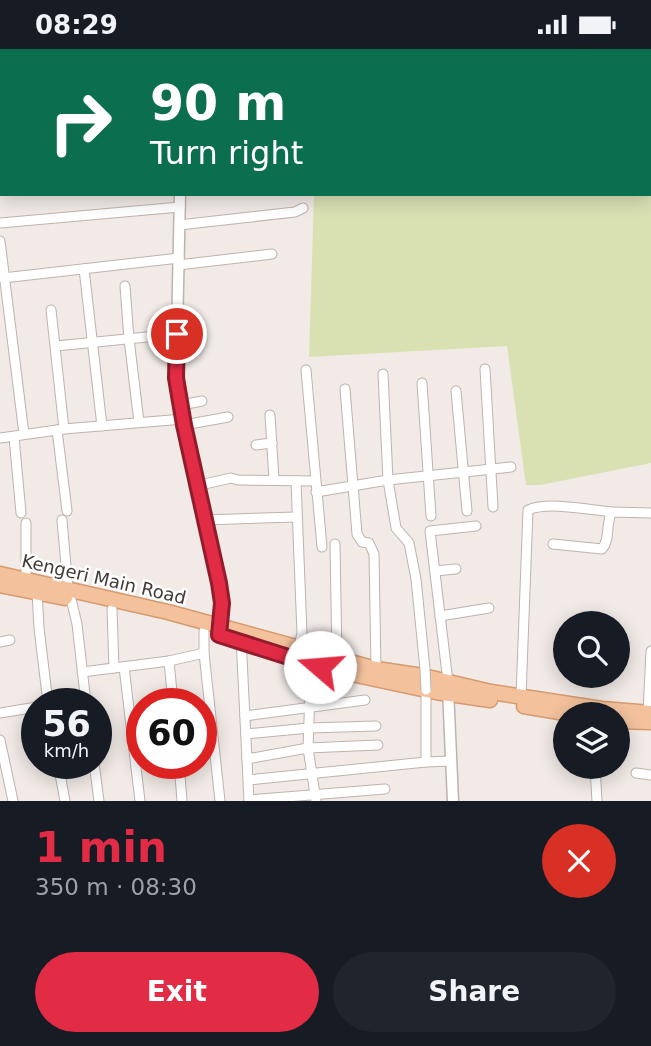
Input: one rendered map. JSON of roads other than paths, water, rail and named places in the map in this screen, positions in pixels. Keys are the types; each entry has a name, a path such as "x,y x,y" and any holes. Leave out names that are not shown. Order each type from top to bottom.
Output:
{"main road":[{"name":"Kengeri Main Road","path":"0,575 26,579 112,608 204,631 220,630"},
{"name":"Kengeri Main Road","path":"0,585 37,592 69,594 448,688 553,710"},
{"name":"Kengeri Main Road","path":"242,636 311,664 426,690 448,688 521,696 650,716"},
{"path":"630,719 650,716"}],"street":[{"path":"180,196 176,378 196,486 219,583 222,603 220,630"},
{"path":"0,223 180,207"},
{"path":"179,225 295,212 303,208"},
{"path":"0,241 24,434"},
{"path":"3,278 272,254"},
{"path":"84,269 102,426"},
{"path":"125,286 139,422"},
{"path":"51,310 56,347 69,594 77,624 84,688"},
{"path":"56,347 177,334"},
{"path":"485,369 493,507"},
{"path":"306,370 322,547"},
{"path":"383,374 388,480 396,528 409,543 416,579 425,669 426,762"},
{"path":"422,383 432,516"},
{"path":"345,389 358,534 362,542 369,543 374,554 376,669"},
{"path":"456,391 467,511"},
{"path":"181,405 202,401"},
{"path":"270,415 274,480"},
{"path":"0,438 139,422 183,422 228,417"},
{"path":"13,437 21,513"},
{"path":"256,445 272,443"},
{"path":"316,492 388,480 511,467"},
{"path":"196,486 231,478 315,481"},
{"path":"296,481 302,633 298,649"},
{"path":"521,696 528,510 536,507 560,507 651,513"},
{"path":"553,544 602,549 606,545 612,512"},
{"path":"204,520 296,517"},
{"path":"26,523 26,579"},
{"path":"453,801 448,688 430,530 476,526"},
{"path":"335,544 337,659"},
{"path":"435,571 456,569"},
{"path":"37,592 38,628 46,688"},
{"path":"112,608 140,801"},
{"path":"440,616 489,608"},
{"path":"204,631 220,801"},
{"path":"242,636 248,800 316,797 385,789"},
{"path":"650,716 651,651"},
{"path":"82,672 169,661 204,653"},
{"path":"169,661 172,688"},
{"path":"311,664 308,748 316,797"},
{"path":"245,716 365,700"},
{"path":"0,713 21,710"},
{"path":"246,734 309,728 376,726"},
{"path":"0,740 13,801"},
{"path":"247,759 308,748 378,745"},
{"path":"248,780 451,761"},
{"path":"636,773 651,775"},
{"path":"61,779 65,801"},
{"path":"96,779 99,801"},
{"path":"180,779 182,801"},
{"path":"595,779 597,801"}]}
